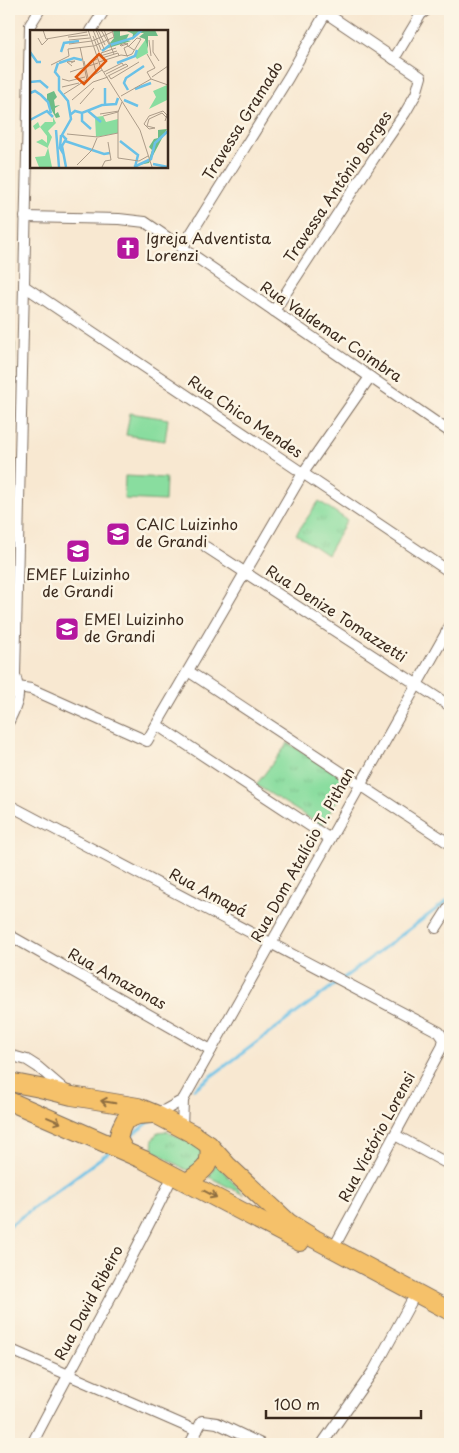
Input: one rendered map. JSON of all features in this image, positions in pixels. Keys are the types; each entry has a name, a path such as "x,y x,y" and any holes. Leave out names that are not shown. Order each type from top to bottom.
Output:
{"highway":[{"path":"9,1082 72,1096 138,1107 182,1128 218,1153 227,1165 289,1224 450,1311"},
{"path":"9,1101 151,1163 450,1323"},
{"path":"124,1150 118,1139 120,1128 125,1120 138,1115 155,1114"},
{"path":"180,1179 202,1172 207,1166 210,1156 209,1145"}],"street":[{"path":"9,721 17,705 18,687 16,666 25,217 29,158 30,25 40,9"},
{"path":"92,30 105,9"},
{"path":"324,10 394,59 421,14 428,9"},
{"name":"Travessa Gramado","path":"182,248 288,78 324,10"},
{"name":"Travessa Antônio Borges","path":"274,311 405,114 416,94 421,77 394,59"},
{"name":"Rua Valdemar Coimbra","path":"25,217 118,219 145,222 450,432"},
{"name":"Rua Chico Mendes","path":"24,286 450,572"},
{"path":"18,687 31,689 148,740 303,473 370,377"},
{"name":"Rua Denize Tomazzetti","path":"206,547 450,706"},
{"name":"Rua Dom Atalício T. Pithan","path":"183,1100 450,626"},
{"path":"188,671 450,844"},
{"path":"156,725 330,839"},
{"name":"Rua Amapá","path":"9,805 439,1032 444,1038"},
{"path":"436,928 450,906"},
{"name":"Rua Amazonas","path":"9,935 211,1050"},
{"name":"Rua Victório Lorensi","path":"333,1249 442,1047 444,1038"},
{"path":"9,1055 27,1060 38,1066 72,1096"},
{"path":"38,1066 40,1088"},
{"path":"155,1114 183,1100"},
{"path":"182,1128 183,1100"},
{"path":"395,1135 450,1165"},
{"name":"Rua David Ribeiro","path":"32,1444 68,1374 180,1179"},
{"path":"322,1444 374,1370 411,1302"},
{"path":"9,1349 200,1426 217,1424 261,1444"},
{"path":"190,1444 200,1426"}],"green space":[{"path":"9,343 15,343 12,462 9,462"},
{"path":"130,413 168,419 165,441 126,435"},
{"path":"125,476 166,478 165,501 124,499"},
{"path":"319,501 347,520 327,555 296,534"},
{"path":"288,743 348,781 322,826 256,785"},
{"path":"166,1131 200,1147 203,1154 197,1168 186,1170 156,1152 152,1144 153,1139 158,1132"},
{"path":"216,1163 244,1195 209,1177"}],"waterway":[{"path":"194,1089 450,899"},
{"path":"126,1139 151,1121"},
{"path":"9,1226 109,1152"}],"place":[{"name":"Igreja Adventista Lorenzi","path":"128,248"},
{"name":"CAIC Luizinho de Grandi","path":"118,534"},
{"name":"EMEF Luizinho de Grandi","path":"78,551"},
{"name":"EMEI Luizinho de Grandi","path":"67,629"}]}
